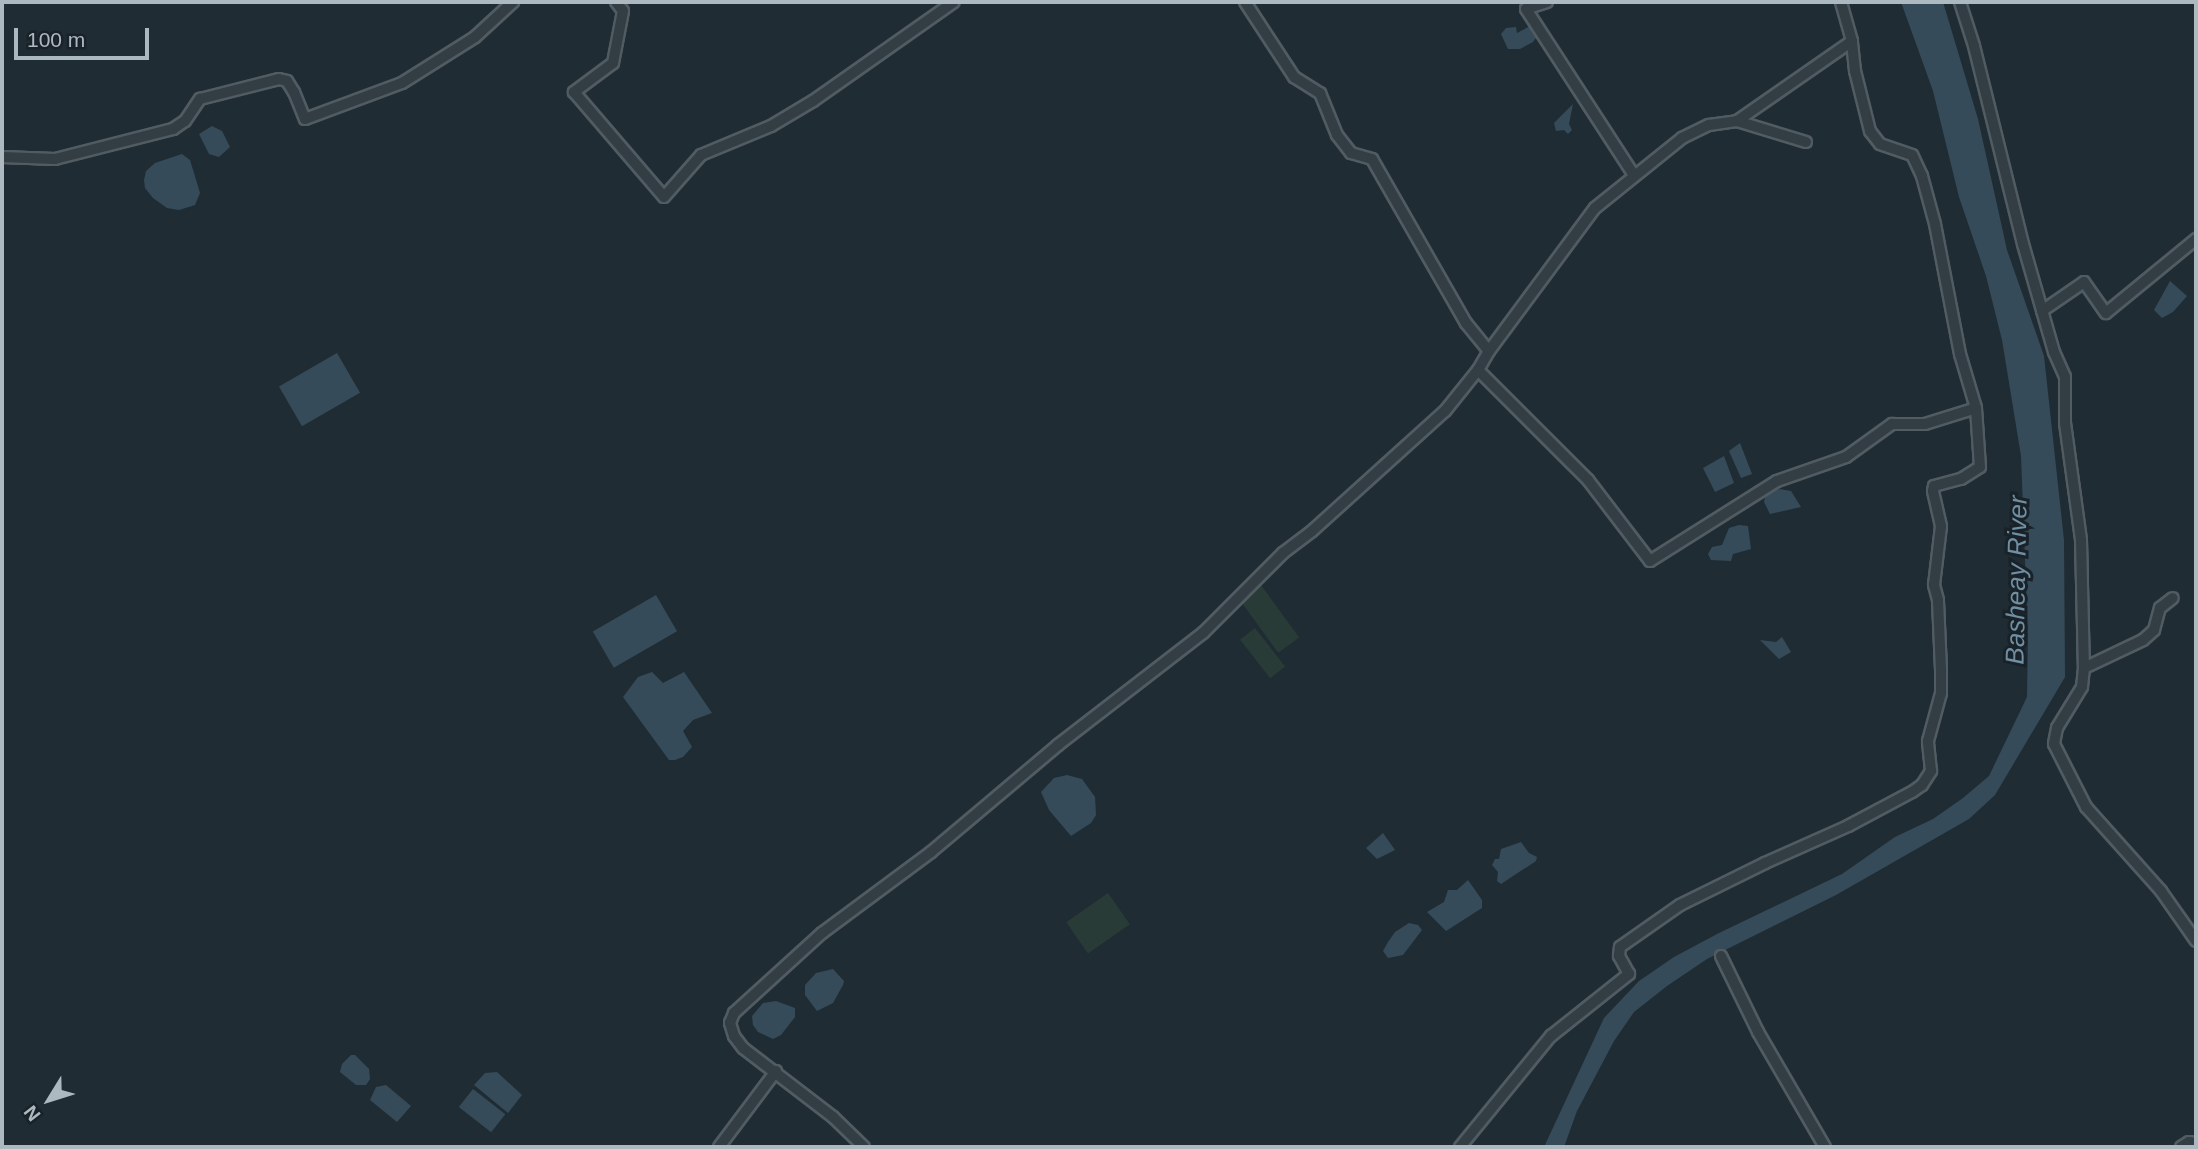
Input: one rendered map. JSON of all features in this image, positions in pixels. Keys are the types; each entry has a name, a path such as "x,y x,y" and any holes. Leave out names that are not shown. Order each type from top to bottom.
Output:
{"street":[{"path":"2,157 55,159 173,129 185,121 200,99 279,79 287,82 295,92 305,118 332,110 402,83 475,37 513,2"},
{"path":"616,2 623,11 613,63 574,92 664,197 701,155 771,126 813,101 954,2"},
{"path":"1245,2 1294,77 1320,93 1337,135 1351,153 1372,159 1466,323 1489,351"},
{"path":"1546,2 1526,9 1634,175"},
{"path":"1460,1147 1551,1036 1629,974 1619,956 1620,947 1680,905 1765,863 1848,827 1922,785 1931,771 1928,741 1941,693 1938,600 1934,585 1941,526 1933,491 1934,486 1961,479 1980,467 1976,408 1960,354 1935,225 1922,176 1912,155 1880,145 1870,131 1855,71 1852,41 1841,2"},
{"path":"1960,2 1974,46 2042,311 2065,377 2065,424 2081,540 2084,668 2082,687 2057,729 2054,744 2087,807 2161,891 2196,941"},
{"path":"863,1147 833,1117 743,1048 734,1036 730,1023 734,1013 822,933 873,892 931,852 1058,745 1203,633 1275,560 1445,411 1478,370 1489,351 1595,208 1634,175 1695,131 1737,121 1852,41"},
{"path":"1737,121 1806,142"},
{"path":"2042,311 2084,282 2106,313 2196,239"},
{"path":"1478,370 1588,480 1650,561 1777,481 1846,457 1892,424 1924,424 1976,408"},
{"path":"2084,668 2143,640 2154,630 2160,608 2173,598"},
{"path":"1721,956 1758,1032 1825,1147"},
{"path":"719,1147 776,1071"},
{"path":"2181,1147 2189,1142 2196,1143"}],"green space":[{"path":"1261,585 1299,638 1278,653 1240,600"},
{"path":"1255,628 1285,667 1270,678 1240,640"},
{"path":"1108,893 1130,924 1088,953 1066,922"}],"water":[{"path":"1901,2 1943,2 1978,119 2007,250 2044,356 2064,540 2065,677 1995,795 1969,819 1836,895 1707,959 1667,986 1634,1012 1614,1041 1577,1111 1564,1147 1544,1147 1604,1018 1639,981 1674,957 1719,933 1842,874 1895,837 1933,819 1963,798 1989,776 2027,697 2028,636 2021,456 2002,340 1986,276 1959,197 1933,91"},
{"path":"1530,26 1533,34 1538,35 1533,42 1520,49 1508,49 1501,34 1506,28 1516,27 1517,33"},
{"path":"1573,104 1569,124 1572,130 1568,134 1564,130 1556,131 1554,123"},
{"path":"212,126 222,131 230,147 219,157 209,154 199,134"},
{"path":"182,154 190,160 200,193 195,205 179,210 167,208 153,198 145,188 144,180 146,171 155,163"},
{"path":"2170,281 2187,296 2173,312 2162,318 2154,310"},
{"path":"337,353 360,393 302,426 279,386"},
{"path":"1740,443 1752,474 1741,478 1729,451"},
{"path":"1724,456 1734,483 1715,492 1703,468"},
{"path":"1780,489 1791,491 1801,507 1770,514 1764,502 1766,493"},
{"path":"1748,526 1751,549 1733,554 1731,561 1711,560 1708,554 1712,547 1722,545 1729,528"},
{"path":"656,595 677,631 614,668 593,632"},
{"path":"1782,637 1791,652 1779,659 1760,640 1776,642"},
{"path":"652,672 663,683 684,672 712,713 693,720 683,731 692,747 683,757 675,760 669,760 623,697 638,677"},
{"path":"1067,775 1082,779 1095,797 1096,815 1091,823 1071,836 1049,810 1041,792 1054,778"},
{"path":"1383,833 1395,850 1377,859 1366,848"},
{"path":"1521,842 1529,853 1537,857 1536,861 1501,884 1497,881 1498,872 1492,865 1495,859 1499,859 1501,849"},
{"path":"1468,880 1482,900 1482,908 1446,931 1427,912 1444,902 1448,890 1457,890"},
{"path":"1409,923 1418,925 1422,930 1403,955 1388,958 1383,951 1388,942 1395,932"},
{"path":"833,969 844,981 843,985 833,1003 817,1011 805,995 805,985 816,973"},
{"path":"776,1001 795,1008 795,1017 781,1035 773,1039 758,1032 753,1025 752,1016 763,1003"},
{"path":"351,1055 355,1055 369,1069 370,1079 366,1085 356,1085 340,1072 342,1064"},
{"path":"497,1072 522,1095 508,1113 474,1085 485,1073"},
{"path":"386,1085 411,1106 397,1122 370,1100 376,1087"},
{"path":"473,1089 505,1114 491,1132 459,1107"}],"water label":[{"name":"Basheay River","path":"2017,580"}]}
